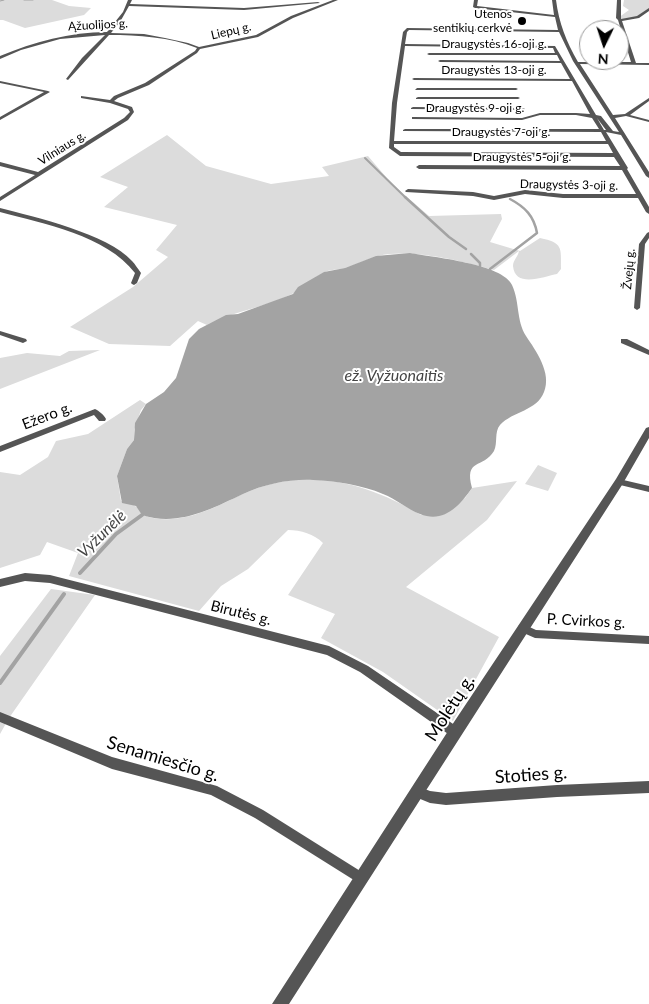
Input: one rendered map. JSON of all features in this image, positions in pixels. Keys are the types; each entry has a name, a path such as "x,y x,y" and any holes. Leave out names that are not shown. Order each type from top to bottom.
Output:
{"street":[{"name":"Liepų g.","path":"111,102 116,97 147,84 196,52 199,48 257,36 292,17 336,0"},
{"path":"476,0 475,7 557,16"},
{"path":"554,0 562,31 578,63 649,176"},
{"path":"618,0 618,18 620,20 638,17 649,9"},
{"path":"68,79 80,62 110,33 130,2 244,9 330,2"},
{"path":"562,31 408,29 405,32 392,118 391,147 400,154 617,155"},
{"name":"Ąžuolijos g.","path":"0,58 20,49 57,38 110,33 140,34 199,48"},
{"path":"403,45 554,47 649,212"},
{"path":"629,48 634,64"},
{"name":"Draugystės 16-oji g.","path":"430,54 558,54"},
{"path":"440,62 563,62"},
{"path":"578,63 649,64"},
{"name":"Draugystės 13-oji g.","path":"414,79 573,80"},
{"path":"514,80 518,98 524,112 534,115"},
{"path":"0,82 48,92 0,119"},
{"path":"417,89 516,89"},
{"path":"83,97 111,102"},
{"path":"418,98 518,98"},
{"path":"626,115 649,99"},
{"name":"Vilniaus g.","path":"0,198 126,119 132,112 130,108 111,102"},
{"path":"413,108 523,109"},
{"name":"Draugystės 9-oji g.","path":"414,118 522,119 534,115 576,114 594,116"},
{"path":"612,117 626,115 649,121"},
{"path":"594,116 602,119 611,132"},
{"path":"405,130 603,131 622,134"},
{"name":"Draugystės 7-oji g.","path":"391,142 610,142"},
{"path":"0,164 40,174"},
{"name":"Draugystės 5-oji g.","path":"419,167 625,168"},
{"name":"Draugystės 3-oji g.","path":"408,191 462,193 494,198 525,192 563,196 640,196"},
{"path":"0,210 69,230 108,248 126,258 135,268 138,273 134,283"},
{"name":"Žvejų g.","path":"637,308 642,244 649,234"},
{"path":"0,333 22,341"},
{"path":"624,341 649,353"},
{"name":"Ežero g.","path":"0,449 95,412 102,419"},
{"name":"Molėtų g.","path":"280,1004 619,482 649,430"},
{"path":"619,482 649,489"},
{"name":"Birutės g.","path":"0,583 25,577 50,579 329,651 364,669 455,732"},
{"name":"P. Cvirkos g.","path":"523,628 535,634 649,640"},
{"name":"Senamiesčio g.","path":"0,717 112,763 213,790 259,814 361,878"},
{"name":"Stoties g.","path":"417,792 430,797 446,799 649,787"}],"shaded area":[{"path":"0,0 52,0 69,6 91,8 84,15 25,28 0,20"},
{"path":"624,0 649,0 649,9 638,17 620,20 618,18 629,10 623,6"},
{"path":"167,135 206,166 271,184 329,176 322,167 368,156 392,184 429,216 501,214 502,219 490,242 520,251 540,238 553,242 559,247 561,269 557,274 538,278 525,279 519,277 515,273 513,266 519,251 494,270 421,255 391,254 378,256 345,268 326,272 296,292 271,303 227,316 207,325 198,321 170,346 109,344 70,327 133,287 168,257 156,250 177,225 104,207 128,187 100,177"},
{"path":"100,350 0,389 0,358 27,353 60,356 69,351"},
{"path":"140,400 146,404 141,410 134,430 134,440 127,449 117,476 121,501 133,505 146,516 153,518 177,519 211,509 266,486 289,481 312,480 357,486 400,503 421,515 465,498 472,488 517,481 487,520 406,587 499,637 453,721 383,672 321,638 335,614 288,595 323,543 307,533 288,530 248,569 221,586 199,611 69,576 78,553 47,542 40,555 0,568 0,472 20,475 48,457 56,441 88,434"},
{"path":"538,465 557,473 548,491 525,484"},
{"path":"51,589 95,595 9,718 0,734 0,656"}],"water":[{"name":"ež. Vyžuonaitis","path":"410,253 450,259 482,267 506,278 514,291 523,330 542,362 546,377 546,385 541,398 500,425 497,431 494,451 490,457 473,468 470,479 472,488 457,506 444,515 437,517 429,516 415,512 388,496 366,488 340,482 304,480 286,481 260,487 194,515 181,518 155,518 142,515 136,506 122,503 117,476 127,449 134,440 135,423 146,404 164,392 176,378 189,339 199,329 226,315 238,314 293,294 298,287 324,272 345,268 376,256"}],"waterway":[{"path":"0,1 4,0"},
{"path":"24,0 33,0"},
{"path":"365,158 406,198"},
{"path":"405,197 449,237 466,249"},
{"path":"490,269 537,233 534,222 528,213 510,199"},
{"path":"471,254 480,263 480,267"},
{"name":"Vyžunėlė","path":"80,573 116,534 142,515"},
{"name":"Vyžunėlė","path":"0,683 64,594"}],"place":[{"name":"Utenos sentikių cerkvė","path":"522,21"}]}
